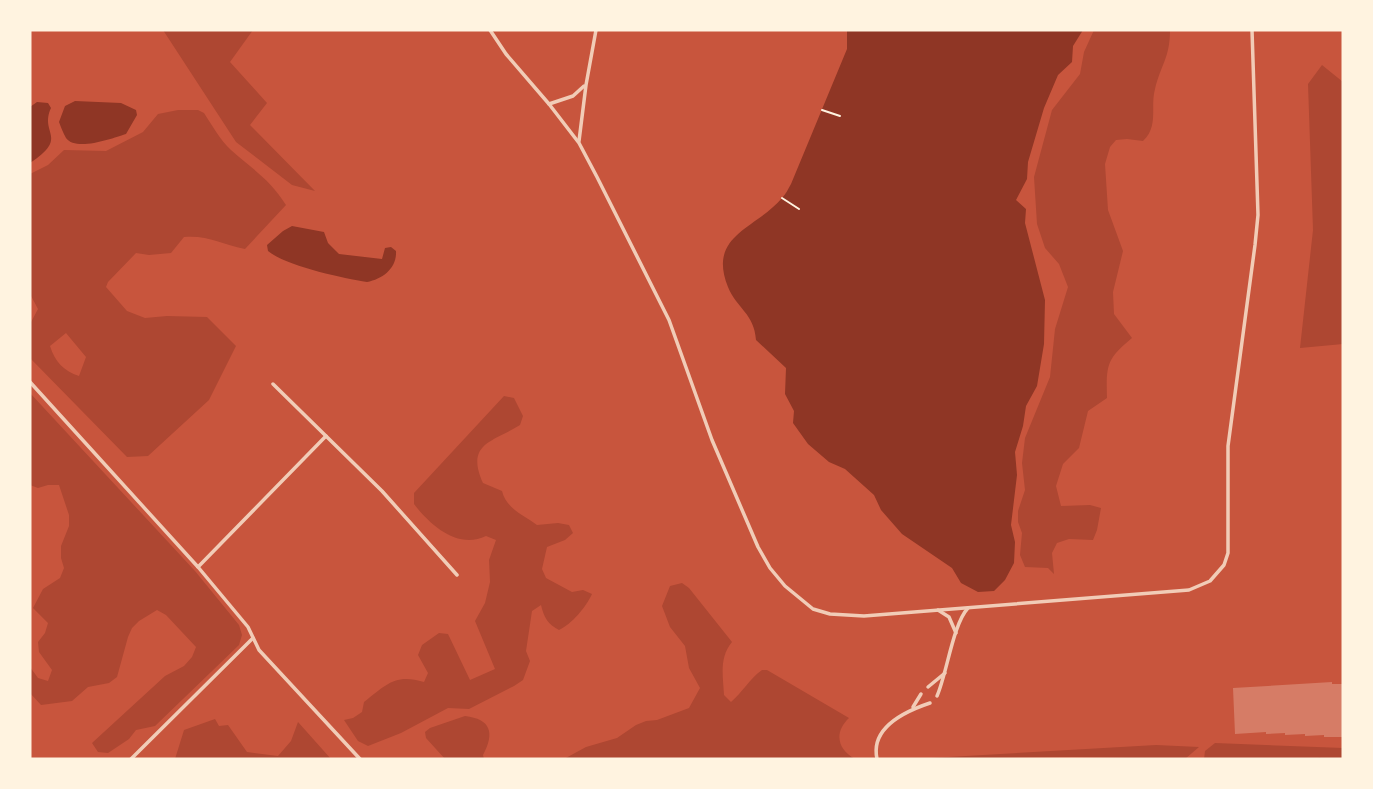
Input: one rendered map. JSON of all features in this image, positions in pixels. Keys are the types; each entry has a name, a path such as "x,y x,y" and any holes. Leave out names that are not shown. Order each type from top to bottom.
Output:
{"street":[{"path":"490,30 506,54 550,104 579,143 669,320 712,440 758,547 770,568 800,600 814,609 830,614 864,615 1189,590 1210,581 1224,565 1229,539 1227,446 1258,215 1252,30"},
{"path":"579,143 596,30"},
{"path":"550,104 573,96 586,85"},
{"path":"30,382 198,567 248,627 260,650 360,759"},
{"path":"273,384 382,491 457,575"},
{"path":"198,567 326,436"},
{"path":"937,696 956,633 964,611 969,607"},
{"path":"936,610 949,617 956,633"},
{"path":"131,759 253,638"},
{"path":"928,687 946,671"},
{"path":"912,709 921,694"},
{"path":"877,759 876,747 884,730 899,716 930,703"}],"path":[{"path":"821,110 840,116"},
{"path":"782,198 799,209"}],"shaded area":[{"path":"163,30 253,30 230,62 267,103 250,125 315,191 292,185 236,142"},
{"path":"847,30 1083,30 1073,46 1072,62 1058,75 1044,108 1028,162 1027,179 1016,200 1026,209 1025,223 1045,300 1044,344 1037,386 1026,406 1015,452 1017,475 1011,525 1015,542 1014,563 1005,580 994,591 978,592 961,583 952,568 902,534 881,510 874,495 845,469 829,462 808,444 793,423 794,411 785,394 786,368 756,340 752,323 728,287 723,270 724,256 729,244 771,209 791,184 847,49"},
{"path":"1094,30 1170,30 1170,40 1157,80 1153,123 1148,135 1143,141 1116,140 1110,147 1105,164 1108,210 1123,251 1113,292 1114,314 1132,338 1113,357 1108,370 1107,398 1088,411 1079,448 1063,464 1056,486 1061,506 1090,505 1101,508 1097,530 1093,540 1069,539 1057,543 1052,553 1054,574 1048,568 1025,567 1020,555 1022,533 1018,522 1018,511 1025,490 1022,463 1025,438 1050,377 1055,329 1068,287 1059,264 1045,248 1037,224 1034,177 1052,110 1080,74 1084,52"},
{"path":"1322,65 1343,82 1343,344 1300,348 1313,230 1308,84"},
{"path":"75,101 121,103 136,110 137,115 126,134 95,143 78,144 66,138 59,122 65,106"},
{"path":"37,102 48,103 51,108 48,124 51,141 42,154 30,163 30,107"},
{"path":"178,110 198,110 204,113 227,146 267,181 286,205 245,249 208,239 184,237 171,253 136,253 108,282 106,287 127,311 145,318 207,317 236,346 209,400 148,456 127,457 30,358 30,324 38,309 30,294 30,174 48,165 64,150 106,151 143,132 158,114","holes":["66,333 86,357 79,376 61,365 50,346"]},
{"path":"292,226 324,232 328,243 339,254 382,259 385,248 391,247 396,251 396,257 383,275 367,282 301,266 268,251 267,245"},
{"path":"30,393 195,571 239,625 242,635 239,645 155,726 136,730 129,739 108,753 98,752 92,743 165,676 184,666 196,647 166,615 157,610 132,628 117,677 109,683 88,687 72,701 41,705 30,693 30,667 38,678 48,681 52,670 39,652 38,642 48,623 33,608 43,589 60,578 64,568 61,546 69,526 69,515 59,485 38,488 30,485"},
{"path":"504,396 514,398 523,416 520,425 492,440 480,452 477,459 478,470 483,483 502,491 512,507 537,525 569,525 573,533 565,540 547,547 542,569 546,578 572,592 583,590 592,594 578,615 559,630 547,620 541,605 532,611 526,651 530,661 523,680 469,709 448,708 401,733 368,746 358,741 344,720 362,712 364,702 391,682 405,679 424,682 428,673 418,655 422,645 439,633 448,634 470,680 495,669 475,621 485,603 490,582 489,560 496,540 486,536 465,540 446,533 428,520 414,504 414,493"},
{"path":"682,583 689,588 732,642 723,661 724,695 731,702 757,674 767,670 849,718 841,729 840,740 844,750 855,759 564,759 586,747 617,738 636,725 689,708 700,688 689,668 685,646 670,627 662,606 670,586"},
{"path":"465,716 480,720 488,728 489,740 484,759 445,759 426,738 425,732"},
{"path":"215,719 219,726 228,725 247,752 278,756 291,741 298,722 331,759 175,759 184,730"},
{"path":"1215,743 1343,748 1343,759 1204,759 1205,751"},
{"path":"1156,745 1199,747 1185,759 914,759"}],"building":[{"path":"1332,682 1343,684 1343,737 1266,732 1235,734 1233,688"}]}
